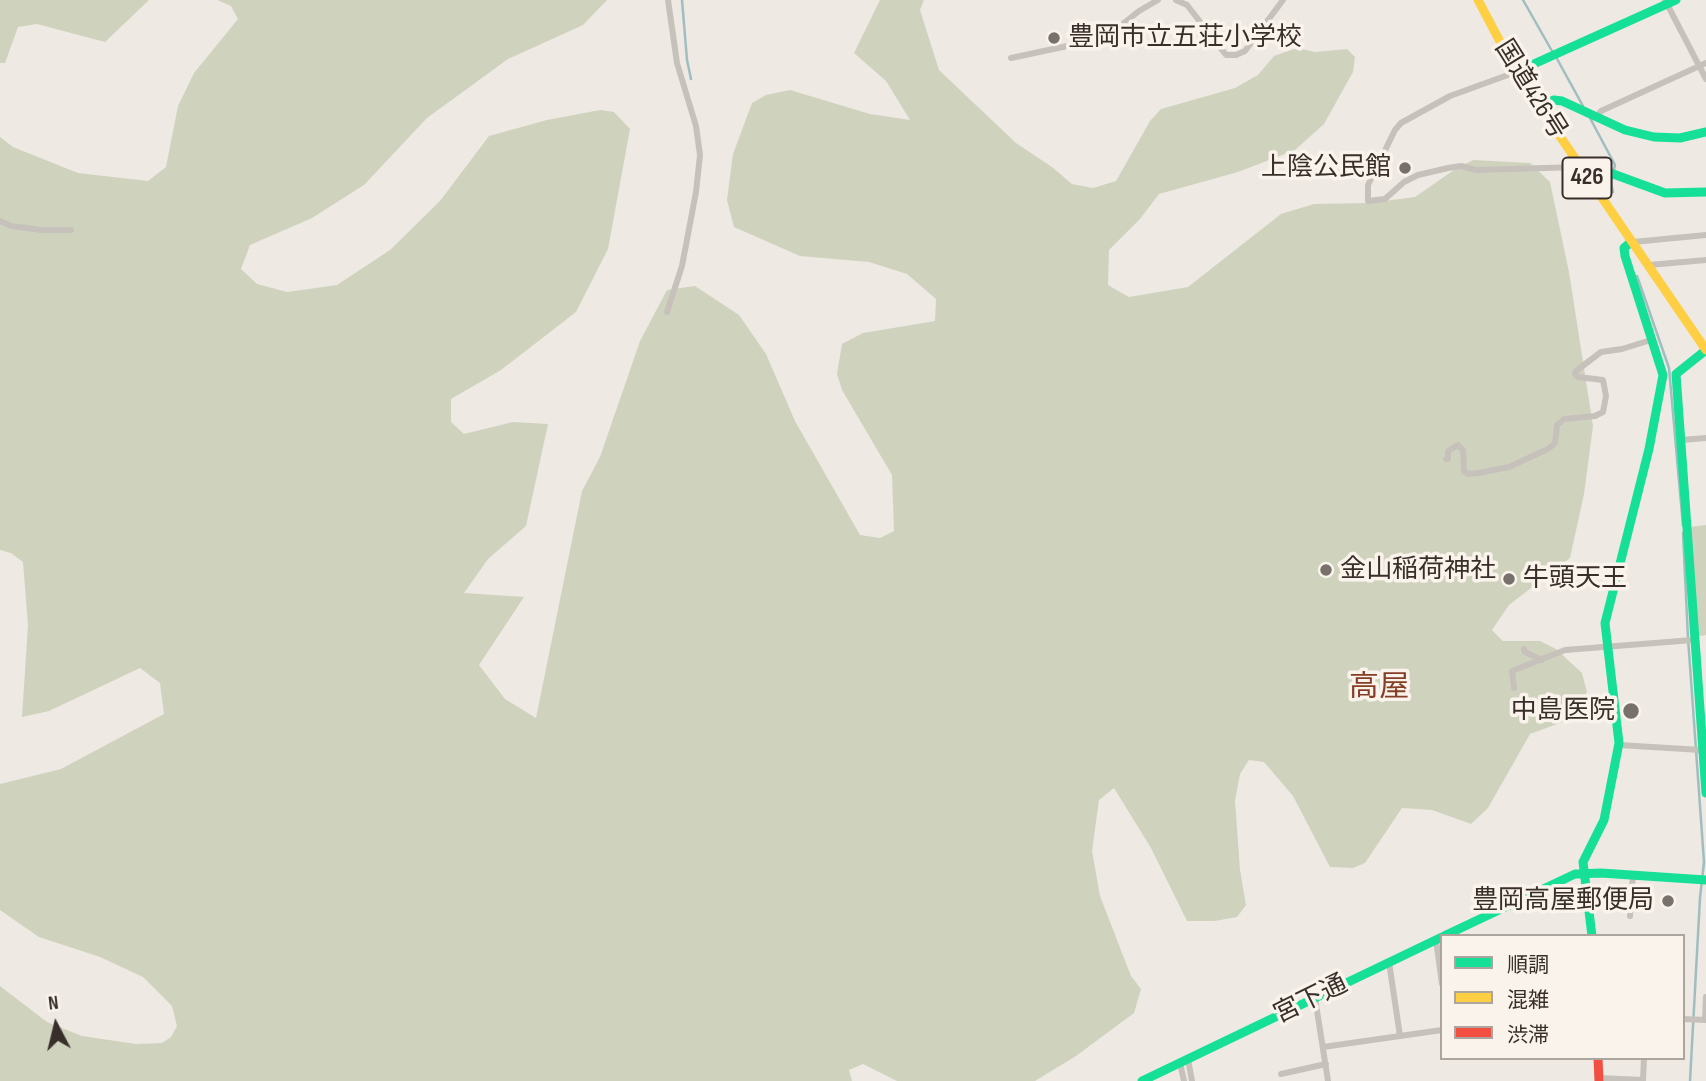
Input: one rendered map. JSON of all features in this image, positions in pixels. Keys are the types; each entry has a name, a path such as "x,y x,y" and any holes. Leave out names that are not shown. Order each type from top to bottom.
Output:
{"main road":[{"name":"国道426号","path":"1478,0 1516,72 1706,350"},
{"path":"1516,72 1669,1"},
{"path":"1539,106 1557,100 1635,133 1654,137 1680,138 1706,132"},
{"path":"1588,180 1602,171 1665,193 1706,192"},
{"path":"1592,934 1584,855 1606,813 1619,745 1605,623 1649,449 1663,375 1624,253 1631,242"},
{"path":"1706,350 1676,374 1706,793"},
{"name":"宮下通","path":"1447,934 1560,880 1585,873 1702,879"},
{"name":"宮下通","path":"1142,1081 1440,937"},
{"path":"1598,1060 1599,1079"}],"street":[{"path":"667,312 682,266 700,155 696,126 677,63 668,0"},
{"path":"1011,58 1105,38 1139,11 1158,0"},
{"path":"1176,0 1187,5 1226,55 1245,51 1283,0"},
{"path":"1669,1 1703,65 1706,79"},
{"path":"1596,116 1601,111 1703,65"},
{"path":"1516,72 1450,96 1401,123 1368,185 1368,201 1385,199 1404,182 1418,175 1448,168 1461,166 1476,170 1580,167"},
{"path":"0,221 12,226 42,230 71,230"},
{"path":"1631,242 1706,234"},
{"path":"1647,265 1706,260"},
{"path":"1446,460 1450,448 1461,446 1464,471 1468,474 1478,473 1509,467 1548,449 1555,443 1557,425 1564,419 1595,416 1603,412 1606,396 1603,380 1577,377 1576,371 1601,352 1651,340"},
{"path":"1681,440 1706,438"},
{"path":"1514,688 1512,671 1565,650 1706,638"},
{"path":"1524,649 1542,660"},
{"path":"1619,745 1703,750"},
{"path":"1630,916 1633,875"},
{"path":"1389,962 1399,1036"},
{"path":"1686,1019 1703,1020 1706,996"},
{"path":"1315,998 1328,1081"},
{"path":"1323,1047 1440,1030"},
{"path":"1599,1079 1643,1080 1644,1060"},
{"path":"1184,1061 1184,1081"},
{"path":"1184,1061 1192,1081"},
{"path":"1281,1074 1326,1064"}],"green space":[{"path":"0,0 149,0 105,42 37,24 18,27 5,63 0,63"},
{"path":"217,0 607,0 583,25 508,59 427,118 364,185 312,218 250,245 241,269 257,284 287,292 337,285 390,250 440,201 489,136 547,120 600,110 614,112 630,129 608,249 576,312 501,370 451,399 451,422 464,434 513,422 548,424 526,526 488,559 464,593 524,597 479,665 505,699 536,718 582,491 600,457 640,341 667,290 695,286 739,315 766,354 795,421 860,535 880,538 894,531 892,475 842,390 837,374 842,344 863,333 935,321 936,299 907,274 869,262 800,256 734,227 727,200 733,154 752,103 766,95 790,90 870,114 910,120 886,81 854,53 880,0 924,0 920,10 939,70 1016,143 1072,184 1093,188 1116,181 1150,121 1161,109 1235,88 1258,75 1274,56 1297,48 1315,52 1347,49 1355,57 1353,72 1324,124 1295,150 1238,172 1159,194 1140,219 1109,250 1108,285 1129,297 1188,287 1281,214 1314,204 1369,203 1415,197 1473,160 1530,163 1550,182 1569,272 1593,426 1584,494 1570,558 1509,605 1492,630 1503,641 1540,641 1556,649 1582,673 1587,692 1568,720 1530,734 1488,808 1471,824 1432,810 1402,808 1365,863 1353,868 1330,867 1293,796 1264,762 1249,760 1240,774 1235,801 1240,870 1246,905 1237,917 1215,921 1187,921 1151,848 1114,788 1099,800 1092,851 1100,896 1131,976 1141,989 1134,1013 1076,1056 1035,1081 897,1081 863,1064 849,1070 852,1081 0,1081 0,986 47,1022 82,1036 136,1044 162,1043 171,1037 177,1026 172,1006 143,977 100,957 39,937 0,910 0,784 61,769 164,714 160,683 140,668 49,711 22,717 28,625 23,562 11,553 0,550 0,137 13,147 78,173 148,181 166,167 178,106 194,73 238,19 231,6"},
{"path":"1706,525 1706,635 1701,636 1697,633 1690,527"}],"waterway":[{"path":"682,0 691,79"},
{"path":"1523,0 1552,51"},
{"path":"1556,57 1583,106"},
{"path":"1590,118 1615,165 1611,183 1613,192"},
{"path":"1637,276 1669,368 1683,526"},
{"path":"1683,533 1704,862 1690,1081"}],"traffic: fast":[{"path":"1516,72 1676,0"},
{"path":"1539,106 1554,100 1562,101 1625,130 1654,137 1680,138 1706,132"},
{"path":"1588,180 1605,171 1665,193 1706,192"},
{"path":"1592,934 1583,862 1604,820 1619,743 1605,623 1649,449 1663,375 1625,256 1624,248 1631,242"},
{"path":"1706,350 1676,374 1706,793"},
{"path":"1448,934 1575,874 1601,873 1706,880"},
{"path":"1142,1081 1440,938"}],"traffic: slow":[{"path":"1478,0 1516,72 1706,350"}],"traffic: jam":[{"path":"1598,1060 1599,1081"}],"place":[{"name":"豊岡市立五荘小学校","path":"1054,38"},
{"name":"上陰公民館","path":"1405,168"},
{"name":"金山稲荷神社","path":"1326,570"},
{"name":"牛頭天王","path":"1509,579"},
{"name":"中島医院","path":"1631,711"},
{"name":"豊岡高屋郵便局","path":"1668,901"}],"district":[{"name":"高屋","path":"1379,688"}]}
